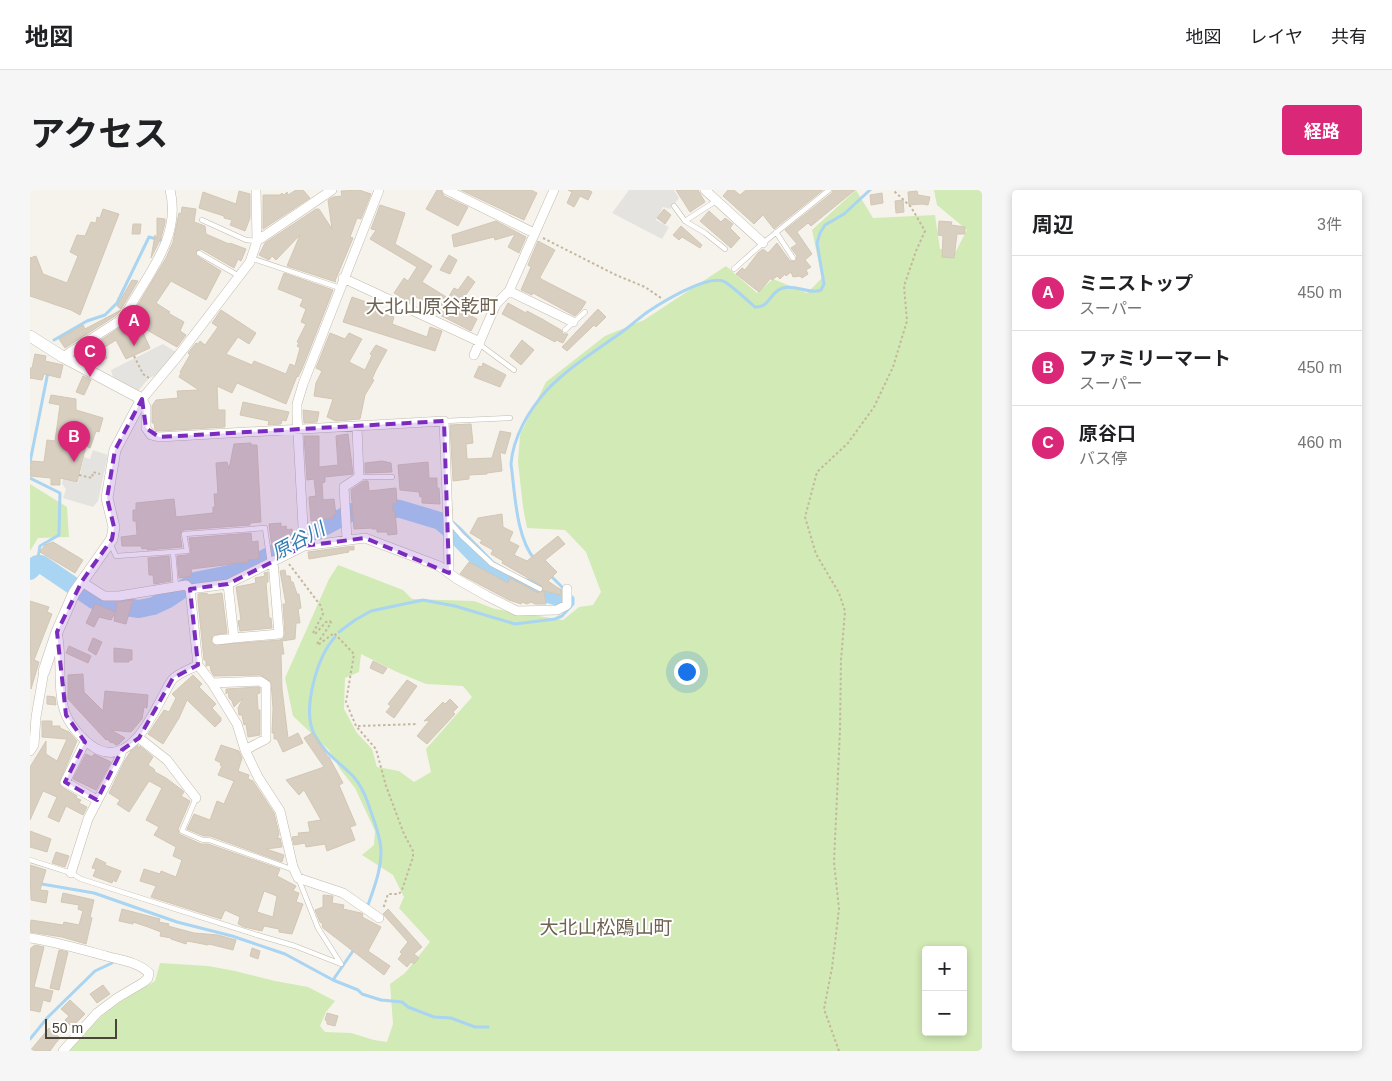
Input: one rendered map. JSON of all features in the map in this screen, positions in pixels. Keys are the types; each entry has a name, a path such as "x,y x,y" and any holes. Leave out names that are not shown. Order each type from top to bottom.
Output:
{"street":[{"path":"63,357 119,321 125,315 168,240 172,216 170,190"},
{"path":"30,751 34,744 36,717 44,671 57,632 74,593 112,539 114,527 107,498 115,450 142,399 178,356 251,258 257,241 256,190"},
{"path":"304,546 297,404 302,384 379,190"},
{"path":"447,190 534,233"},
{"path":"474,355 496,304 509,291 554,190"},
{"path":"705,190 763,243"},
{"path":"257,241 327,191"},
{"path":"343,278 479,343"},
{"path":"509,291 573,322"},
{"path":"30,336 63,357 142,399 146,408 146,428 152,435 160,437 444,421 448,573"},
{"path":"347,539 344,487 359,477 357,427"},
{"path":"190,589 228,584 304,546 365,538 439,566 488,596 517,610 557,610 566,605 567,589"},
{"path":"217,640 279,634 271,562"},
{"path":"82,582 104,596 119,596 186,585 190,589 198,665 212,683 237,724 245,750 258,777 280,811 296,874 343,893 379,918"},
{"path":"228,584 234,638"},
{"path":"57,632 60,645 62,696 66,715 86,742 106,753 122,750 139,738 173,678 198,665"},
{"path":"212,683 260,681 266,685 266,739 245,750"},
{"path":"139,738 167,760 196,798"},
{"path":"86,742 65,782 97,800"},
{"path":"71,873 88,819 122,750"},
{"path":"30,938 64,944 124,960 144,968 149,973 148,978 144,982 117,998 97,1013 63,1051"}],"lane":[{"path":"734,269 776,232 829,190"},
{"path":"685,221 716,201"},
{"path":"674,206 685,221 705,233 725,249"},
{"path":"202,220 246,240 257,241"},
{"path":"776,232 794,258"},
{"path":"199,253 239,276"},
{"path":"251,258 340,288"},
{"path":"565,330 585,312"},
{"path":"479,343 514,370"},
{"path":"444,421 510,418"},
{"path":"359,477 392,477"},
{"path":"448,520 492,564 540,589"},
{"path":"110,542 116,556 174,552 187,550 184,534 265,528 271,562"},
{"path":"174,552 176,587"},
{"path":"30,860 71,873 81,879 295,946 341,964 318,928 296,874 182,831 196,798"}],"path":[{"path":"839,1051 824,1009 832,968 839,909 834,862 841,660 845,611 839,593 816,554 805,517 817,472 848,443 874,407 892,367 907,321 904,286 916,251 926,231 911,207 893,190"},
{"path":"534,233 616,275 645,287 661,298"},
{"path":"134,356 143,374 155,383"},
{"path":"79,475 92,478 93,472 104,475"},
{"path":"283,556 321,606 323,614 313,633 315,634 326,622 330,621 331,623 317,644 334,633 354,654 346,702 356,726 376,749 386,786 404,834 413,851 413,857 402,890 399,894 388,894 379,918"},
{"path":"356,726 418,724"}],"highlighted area":[{"path":"142,399 146,428 159,437 444,421 449,573 365,538 304,546 228,584 190,589 198,665 173,678 139,738 122,750 97,800 65,782 85,742 66,715 57,632 82,581 112,539 114,527 107,498 115,450"}],"green space":[{"path":"856,190 873,218 935,215 940,249 956,251 967,230 937,205 934,190 982,190 982,1051 70,1051 98,1019 155,981 160,963 208,966 308,987 335,1001 326,1012 320,1026 325,1032 351,1033 387,1042 393,1024 390,984 405,973 430,942 399,908 404,897 393,875 362,855 374,845 375,831 355,788 340,769 329,750 293,716 285,678 329,579 338,565 403,590 412,599 474,601 495,609 563,620 579,607 593,605 601,592 586,552 565,530 527,528 518,462 520,435 546,382 605,336 644,320 726,266 757,293 773,279 807,293 822,278 812,230","holes":["361,654 426,684 463,686 472,697 426,749 431,772 414,782 399,771 377,767 372,749 357,733 344,709 345,678 359,672"]},
{"path":"30,484 67,507 69,537 38,538 30,551"}],"shaded area":[{"path":"629,190 674,190 679,198 670,209 663,207 656,220 669,227 662,239 612,213"},
{"path":"163,344 176,352 157,375 149,378 138,391 113,377 111,370"},
{"path":"93,450 108,455 98,501 93,507 63,498 66,489 62,484 63,479 78,483 84,457 90,459"}],"building":[{"path":"296,190 303,190 310,198 263,229 263,195 280,195 282,193 284,195 287,192 288,195"},
{"path":"359,190 371,194 361,219 357,218 350,237 353,238 336,282 287,266 300,235 276,260 272,256 269,260 259,255 265,243 316,209 319,209 332,229 328,200 333,197 342,196 341,191"},
{"path":"437,190 441,190 444,196 468,207 458,226 426,209"},
{"path":"461,190 531,190 537,193 524,220"},
{"path":"568,190 588,190 592,192 588,200 580,196 574,207 567,203 572,192"},
{"path":"676,190 698,190 705,202 690,212"},
{"path":"728,190 734,190 740,195 746,190 823,190 774,229 763,215 754,224 723,196"},
{"path":"833,190 855,190 811,226 808,223 797,232 812,254 805,260 811,267 806,270 808,274 802,278 800,276 793,277 791,272 786,276 785,274 780,279 777,276 772,280 771,278 759,292 736,274 742,268 745,270 763,249 768,253 777,243 790,261 796,261 797,256 791,248 797,244 785,230 832,193"},
{"path":"239,191 250,194 250,218 245,231 230,225 232,220 224,218 224,216 199,208 203,192 236,204"},
{"path":"917,191 918,195 930,197 928,205 909,205 908,192"},
{"path":"882,193 883,203 871,205 870,195"},
{"path":"903,200 904,212 896,213 895,201"},
{"path":"380,205 405,213 395,244 432,266 422,282 448,298 454,288 458,290 468,276 475,282 465,296 468,297 460,310 477,319 471,331 434,312 437,308 414,296 410,303 394,293 404,278 408,281 417,267 370,239 376,230 371,229"},
{"path":"182,207 196,209 194,222 205,226 206,234 246,249 241,261 238,259 234,268 201,249 196,251 197,256 221,271 206,300 171,281 156,303 170,312 168,313 184,322 180,331 186,335 177,347 140,326 150,348 126,359 116,340 102,349 107,358 95,365 88,353 84,360 77,356 122,326 130,318 166,258 173,242"},
{"path":"103,209 119,214 80,315 30,296 30,258 36,256 43,274 67,283 78,256 70,252 77,235 85,236 91,222 96,223 97,217 100,218"},
{"path":"664,209 671,215 665,224 657,218"},
{"path":"709,211 721,222 725,218 733,224 730,228 740,238 731,248 700,221"},
{"path":"157,218 165,219 165,223 161,238 151,258 155,235 157,239"},
{"path":"496,221 526,237 519,253 508,247 515,234 495,240 494,237 454,247 452,235"},
{"path":"939,221 952,222 951,225 965,227 965,234 957,234 954,258 942,257 943,236 938,235"},
{"path":"133,224 141,224 140,234 132,234"},
{"path":"681,226 702,245 700,248 682,237 679,240 673,235"},
{"path":"538,241 555,250 540,277 541,279 586,302 575,316 533,293 532,295 521,290 531,267 528,265"},
{"path":"449,255 457,260 450,274 440,270"},
{"path":"284,273 333,290 286,404 237,383 232,393 217,386 218,410 225,410 225,427 155,430 154,423 152,423 152,406 156,400 178,398 177,391 199,390 179,377 180,372 190,355 188,353 196,343 198,344 200,341 205,345 218,327 212,323 221,310 256,333 249,344 238,337 226,354 252,365 254,361 286,374 290,364 295,366 300,348 297,346 299,343 297,342 306,324 301,322 306,309 300,306 303,299 278,289"},
{"path":"132,280 138,281 121,309 117,306"},
{"path":"352,297 378,306 376,312 394,317 392,324 427,337 430,327 442,331 435,351 343,322"},
{"path":"508,303 542,319 561,330 563,334 568,334 563,343 556,340 555,342 502,314"},
{"path":"598,309 606,317 596,327 594,325 567,351 562,347"},
{"path":"121,310 115,316 65,348 59,339 83,325 85,329"},
{"path":"330,333 345,339 349,333 362,339 349,362 365,370 372,355 370,354 376,345 387,350 365,395 360,419 336,421 327,417 333,399 314,396 316,383 322,371 316,368"},
{"path":"522,340 534,350 521,365 510,356"},
{"path":"35,354 46,356 45,361 63,365 60,378 44,374 42,380 30,378 30,368 32,368"},
{"path":"483,363 506,375 500,387 474,377 479,366 482,367"},
{"path":"83,376 91,380 84,395 76,392"},
{"path":"51,395 76,399 76,410 103,418 99,432 96,431 90,448 86,446 77,482 60,478 60,485 51,485 51,478 30,476 31,461 44,462 47,440 55,441 60,405 49,403"},
{"path":"243,402 289,412 286,421 282,420 281,424 268,425 269,421 240,415"},
{"path":"303,410 319,412 317,422 304,423"},
{"path":"471,424 473,443 466,444 467,459 492,458 500,431 511,433 505,454 500,452 502,471 469,475 469,479 453,481 450,425"},
{"path":"348,434 353,474 325,477 325,482 322,483 323,500 334,499 336,515 333,515 333,518 311,521 309,497 316,496 314,479 307,480 304,436 319,436 319,467 338,465 336,436"},
{"path":"251,443 251,445 257,445 261,522 250,523 250,525 183,530 180,534 182,547 147,550 147,548 142,549 141,546 122,546 121,537 137,535 136,521 133,521 133,510 136,510 136,503 174,499 176,517 213,513 213,507 215,507 214,494 218,494 216,463 227,462 229,469 234,444"},
{"path":"382,461 391,463 392,472 365,473 365,463"},
{"path":"428,462 429,478 437,478 440,504 422,503 422,496 420,497 419,492 400,490 398,465"},
{"path":"364,481 368,481 369,491 396,488 397,503 393,504 392,510 395,511 397,534 388,535 387,532 377,532 377,529 372,528 354,529 351,490"},
{"path":"502,514 503,527 513,532 509,541 519,546 514,555 527,561 558,536 565,544 545,560 557,572 548,581 561,590 561,595 544,591 546,604 531,602 527,604 522,602 521,604 509,600 460,574 469,562 508,583 510,578 538,593 543,591 542,586 502,563 503,561 491,554 493,550 480,543 482,540 470,533 478,518"},
{"path":"281,523 281,527 286,526 287,530 292,529 294,542 279,543 281,548 275,552 272,547 269,524"},
{"path":"251,533 252,542 258,541 259,559 248,560 249,562 191,569 192,576 179,578 177,556 191,553 189,538"},
{"path":"53,542 83,560 75,573 40,552 45,545"},
{"path":"354,546 354,550 348,550 349,552 309,559 308,552"},
{"path":"169,556 171,581 154,584 153,575 149,575 148,558"},
{"path":"285,570 286,576 290,576 297,594 299,594 301,608 298,609 300,623 296,623 295,639 282,641 284,654 281,654 282,689 288,738 298,733 303,743 283,752 277,739 274,739 274,733 272,733 271,682 260,675 214,676 210,665 206,666 198,594 222,593 227,633 213,635 211,641 214,645 280,640 283,639 285,634 283,604 286,604 280,571"},
{"path":"268,572 268,582 266,583 269,618 271,618 272,628 240,631 238,621 241,620 236,587 256,583 255,578 265,576 264,573"},
{"path":"133,600 126,624 114,621 115,613 111,620 99,617 94,627 86,623 95,604 116,612 117,602"},
{"path":"30,601 49,607 47,612 52,614 34,660 39,662 31,689"},
{"path":"93,638 102,642 96,655 88,650"},
{"path":"69,646 91,656 88,663 66,653"},
{"path":"114,648 132,650 132,660 129,660 129,662 114,662"},
{"path":"373,661 387,668 383,674 370,668"},
{"path":"83,674 84,692 103,711 105,691 148,695 147,708 144,707 142,719 131,732 111,730 125,738 119,744 116,745 106,740 68,699 68,675"},
{"path":"193,675 202,684 199,687 216,704 212,708 221,718 221,721 215,727 187,700 179,718 163,744 148,734 164,710 169,712 176,698 172,694"},
{"path":"407,680 417,686 394,718 386,712 391,706 388,704"},
{"path":"260,688 260,693 257,694 258,710 260,710 260,735 248,737 246,724 244,725 242,715 239,715 238,708 243,698 234,707 228,692 226,694 226,689"},
{"path":"47,696 55,697 56,705 47,704"},
{"path":"450,699 458,707 453,712 455,714 427,744 417,736 430,720 424,721 443,702 445,704"},
{"path":"42,721 52,721 52,726 60,726 77,741 59,783 81,800 79,803 87,807 83,815 66,806 59,822 48,817 57,797 43,791 30,820 30,767 46,741 46,754 57,761 67,739 42,737"},
{"path":"312,733 329,757 343,783 339,785 356,825 350,827 355,840 327,851 325,844 306,847 305,843 294,845 292,837 299,836 298,833 310,832 308,822 321,820 304,790 299,795 286,780 324,767 304,738"},
{"path":"138,745 138,749 140,746 153,757 148,765 182,790 184,792 181,796 190,801 178,829 179,834 201,844 208,844 280,869 277,876 296,886 293,891 299,893 296,902 303,904 292,934 279,932 279,929 264,926 262,931 244,927 238,924 240,917 225,910 221,919 151,897 156,886 140,881 144,869 160,874 161,871 176,877 182,860 173,856 176,847 154,835 159,827 146,820 162,788 149,781 129,812 117,804 120,800 109,793 131,751","holes":["264,891 277,896 273,917 257,912"]},
{"path":"221,745 239,751 242,758 238,771 249,775 248,779 253,781 274,813 279,834 277,839 280,838 282,847 266,849 284,855 282,862 187,829 194,814 210,820 217,801 224,804 234,781 218,775 222,766 220,765 221,763 215,760"},
{"path":"86,754 92,757 94,754 111,762 96,790 73,779"},
{"path":"30,831 51,839 47,852 30,847"},
{"path":"56,852 69,856 65,867 52,863"},
{"path":"96,858 106,863 105,865 121,871 116,882 113,880 112,883 93,876 96,869 92,868"},
{"path":"30,865 46,870 40,890 48,891 46,903 31,900"},
{"path":"63,893 94,900 86,944 62,937 30,932 31,920 63,925 64,922 79,925 83,911 78,909 79,905 61,902"},
{"path":"323,895 333,896 332,903 344,905 343,909 361,913 363,914 362,917 381,927 368,951 390,966 384,975 323,928 323,924 320,922 315,910 323,907"},
{"path":"122,909 160,919 159,922 169,924 168,926 194,933 218,935 236,940 233,950 187,941 186,944 160,936 161,932 148,927 133,922 133,924 119,921"},
{"path":"388,909 422,947 414,954 419,958 414,964 411,962 407,967 398,959 402,954 400,952 408,942 383,914"},
{"path":"35,945 44,947 34,987 53,991 50,1002 43,1000 40,1012 30,1010 30,952 31,948"},
{"path":"252,948 260,951 258,959 250,956"},
{"path":"59,950 68,952 59,990 50,988"},
{"path":"103,985 110,994 97,1003 90,994"},
{"path":"70,1000 85,1014 72,1027 65,1020 69,1016 61,1009"},
{"path":"327,1013 338,1016 335,1026 327,1024 325,1020"},
{"path":"49,1028 60,1038 50,1051 30,1051"}],"waterway":[{"path":"535,560 529,551 520,528 511,464 512,454 523,424 547,390 574,366 646,313 674,296 706,282 715,280 726,282 755,307 764,305 775,292 783,288 793,287 812,291 821,290 824,284 817,243 820,233 825,225 844,214 870,190"},
{"path":"54,340 87,321 105,315 117,303 149,237 165,240"},
{"path":"30,462 48,372"},
{"path":"30,478 60,493 59,535 40,546 37,564"},
{"name":"原谷川","path":"30,571 37,564 41,564 94,600 139,609 153,606 168,599 195,581 239,572 352,512 389,508 400,509 440,521 489,569 518,585 561,598"},
{"path":"550,575 565,590"},
{"path":"339,632 371,611 423,600 455,606 515,624 555,619 562,616 573,604 573,598 569,594"},
{"path":"335,637 322,657 313,684 310,711 311,723 314,734 322,746 359,784 376,826 381,858 368,905"},
{"path":"30,882 94,893 177,922 232,936 285,954 333,980 358,990 362,994 381,1000 402,1002 408,1007 434,1017 451,1018 475,1027 488,1027"},
{"path":"333,980 355,948"},
{"path":"30,1039 48,1017 95,971 112,963"}],"place":[{"name":"ミニストップ","path":"134,346"},
{"name":"原谷口","path":"90,377"},
{"name":"ファミリーマート","path":"74,462"}],"district":[{"name":"大北山原谷乾町","path":"432,306"},
{"name":"大北山松鴎山町","path":"606,927"}]}
